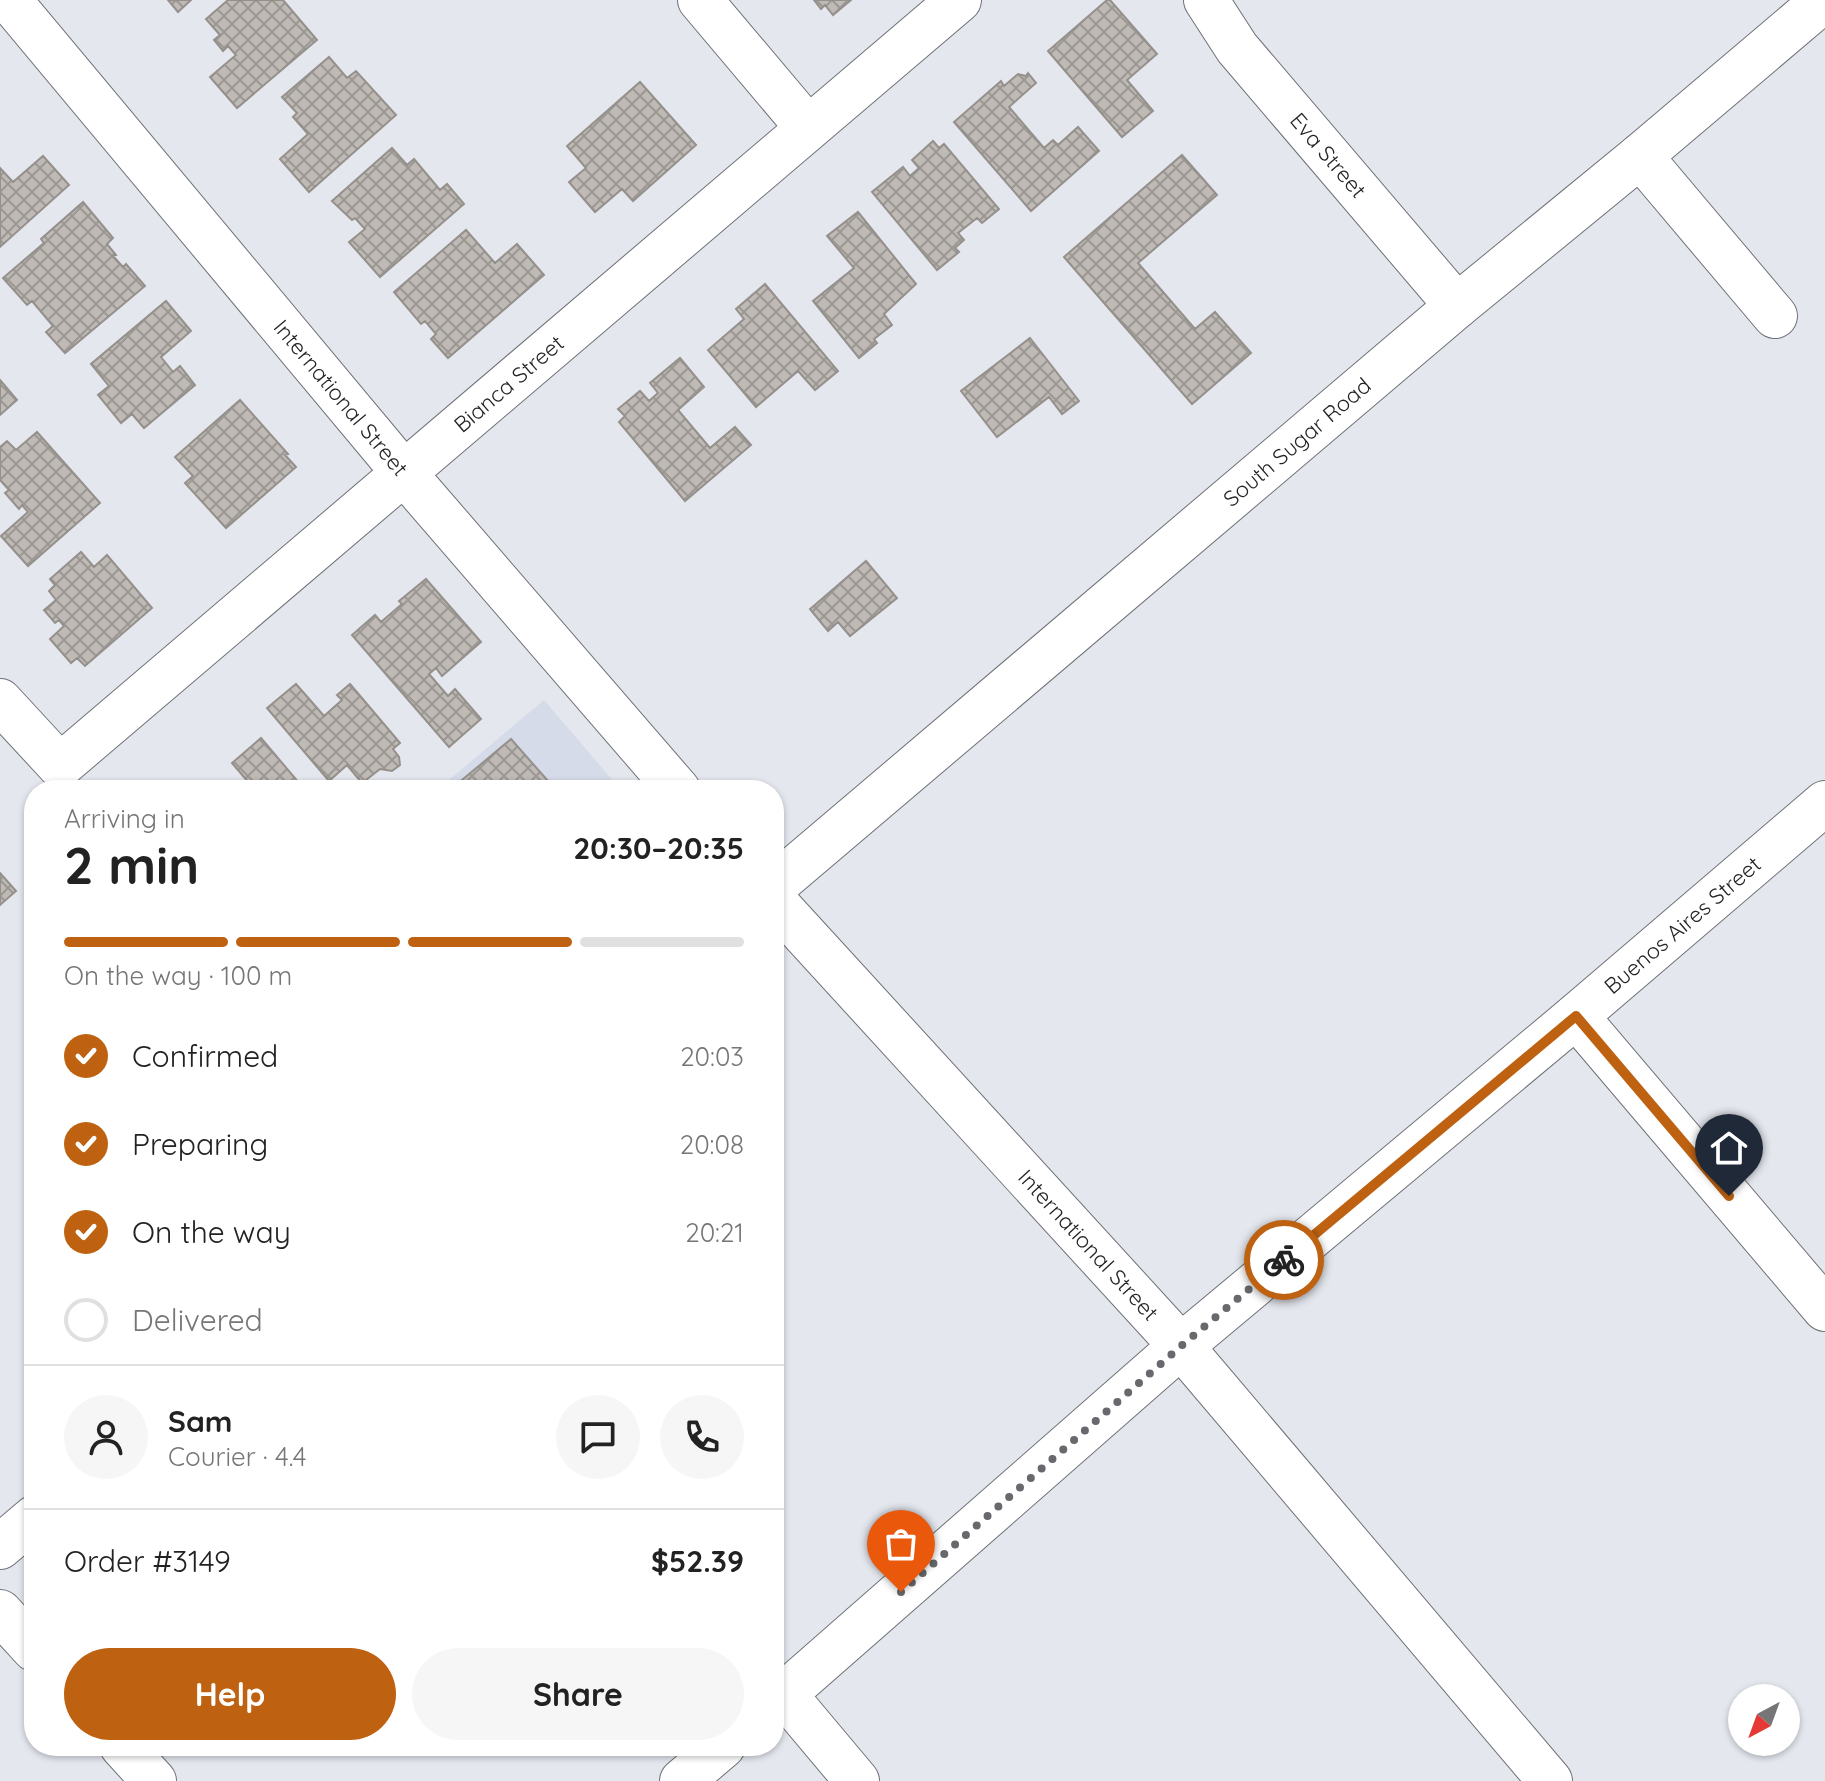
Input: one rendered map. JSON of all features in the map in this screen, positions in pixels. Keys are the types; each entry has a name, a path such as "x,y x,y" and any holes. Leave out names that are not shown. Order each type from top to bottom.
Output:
{"street":[{"name":"International Street","path":"9,0 656,780"},
{"path":"700,0 808,128"},
{"name":"Bianca Street","path":"0,701 60,766 959,0"},
{"name":"Eva Street","path":"1206,0 1237,48 1457,306"},
{"name":"South Sugar Road","path":"784,878 1457,306 1824,0"},
{"path":"1640,156 1775,316"},
{"name":"Buenos Aires Street","path":"784,1695 1181,1346 1825,803"},
{"name":"International Street","path":"784,912 1181,1346 1550,1781"},
{"path":"1576,1016 1825,1309"},
{"path":"0,1547 24,1527"},
{"path":"0,1612 24,1638"},
{"path":"784,1704 857,1781"},
{"path":"131,1756 154,1781"},
{"path":"682,1781 711,1756"}],"shaded area":[{"path":"544,700 612,780 449,780"}],"building":[{"path":"168,0 191,0 178,12"},
{"path":"228,0 283,0 317,40 237,108 210,77 236,55 228,46 223,51 214,40 220,35 206,19"},
{"path":"814,0 851,0 833,15 825,5 821,9"},
{"path":"1107,0 1157,54 1127,80 1153,111 1122,137 1048,51"},
{"path":"329,57 347,78 356,71 396,115 309,192 280,159 308,134 293,117 297,113 282,97"},
{"path":"1028,73 1036,83 1009,107 1044,148 1053,140 1058,145 1078,127 1099,151 1031,211 954,122 1001,81 1004,86 1018,74 1026,76"},
{"path":"640,82 696,145 633,201 622,189 595,212 569,182 586,168 567,146"},
{"path":"933,141 939,148 944,144 999,209 982,223 977,218 958,233 964,240 955,248 959,252 937,270 872,192 903,167 910,176 919,168 912,160"},
{"path":"392,148 407,165 414,159 440,190 447,184 464,204 380,277 349,242 365,229 332,201"},
{"path":"1182,155 1217,195 1138,263 1195,329 1215,312 1251,353 1192,404 1064,257"},
{"path":"43,156 69,185 0,247 0,168 13,182"},
{"path":"83,202 113,238 107,244 116,255 113,256 123,267 126,264 145,286 65,353 46,332 53,326 32,301 27,305 3,278 44,243 41,239"},
{"path":"858,212 916,284 884,314 892,325 874,339 877,343 859,358 813,301 854,268 827,236"},
{"path":"466,230 495,263 517,244 544,275 448,358 431,339 436,334 425,321 421,324 394,292"},
{"path":"765,284 838,371 815,390 798,371 756,407 708,350 744,319 736,309"},
{"path":"166,301 191,331 161,357 173,372 180,366 195,385 144,428 132,414 121,423 98,395 109,386 91,364"},
{"path":"1030,338 1079,401 1062,414 1049,397 997,437 961,391"},
{"path":"680,358 704,387 678,410 710,448 735,427 751,445 685,501 619,422 625,416 618,409 640,391 649,401 658,393 650,383"},
{"path":"0,380 17,400 0,415"},
{"path":"240,400 296,467 226,528 185,483 193,476 175,457"},
{"path":"37,432 100,503 28,566 1,536 28,512 22,505 19,509 5,493 9,490 0,480 0,447 7,441 16,450"},
{"path":"81,552 94,567 107,555 152,608 85,666 77,658 71,663 50,639 64,626 59,620 55,623 44,610 56,600 49,591 55,585 50,579"},
{"path":"866,561 897,598 850,636 838,622 828,631 810,609"},
{"path":"426,579 481,642 442,676 436,668 429,674 448,696 455,689 481,719 449,747 352,635 375,615 381,622 402,604 399,601"},
{"path":"296,684 324,716 342,700 337,695 350,684 400,743 393,749 400,765 392,771 380,769 366,780 360,780 347,765 328,780 267,708"},
{"path":"261,738 297,780 246,780 232,763"},
{"path":"511,739 547,780 462,780"},
{"path":"0,873 16,891 0,905"}],"way so far":[{"path":"901,1592 1181,1346 1284,1260"}],"route":[{"path":"1284,1260 1576,1016 1729,1196"}]}
